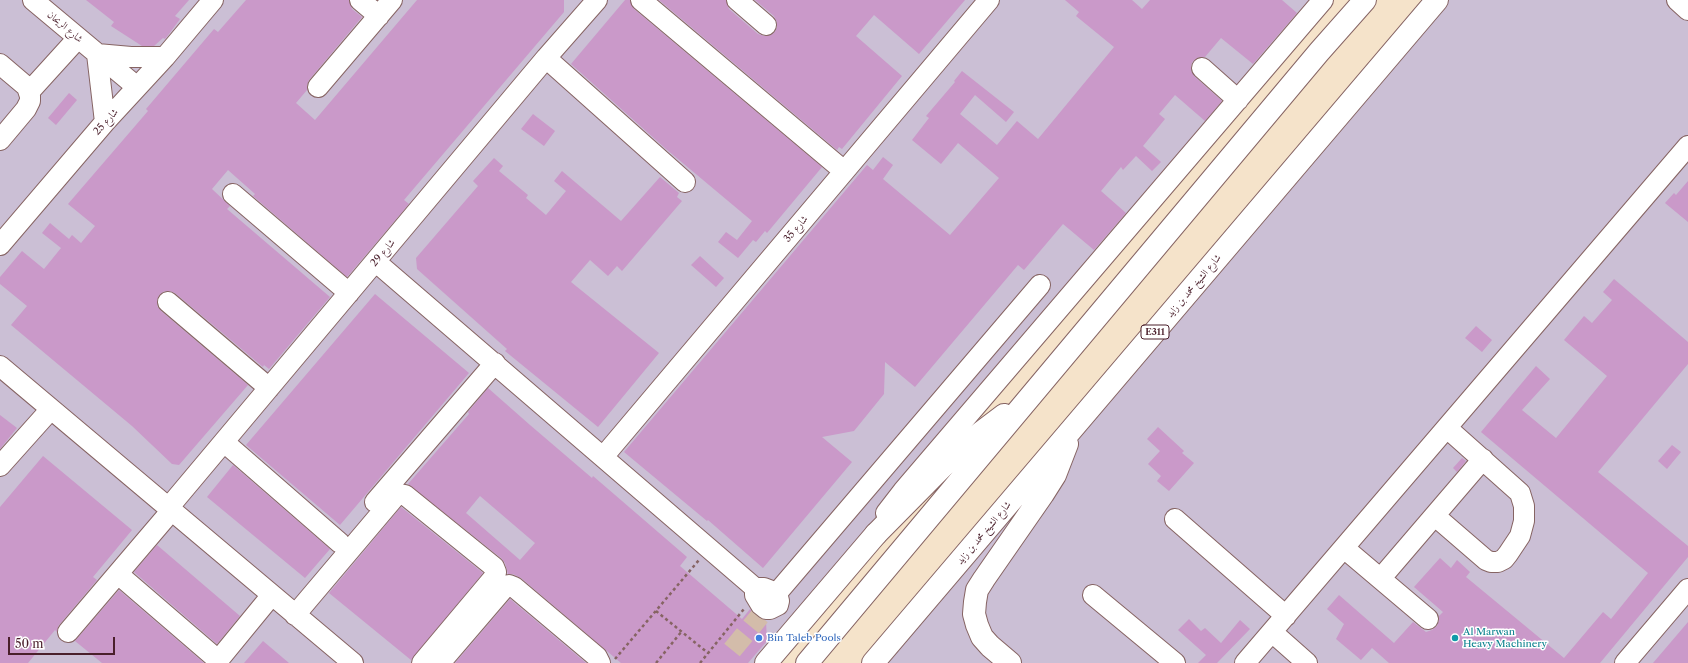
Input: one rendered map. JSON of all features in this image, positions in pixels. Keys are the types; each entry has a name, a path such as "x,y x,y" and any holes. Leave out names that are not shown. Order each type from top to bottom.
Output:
{"main road":[{"path":"807,663 1314,58 1365,0"},
{"name":"شارع الشيخ محمد بن زايد","path":"874,663 1437,0"},
{"path":"766,663 876,534 963,446 988,426 1025,402"},
{"path":"1010,663 982,637 974,614 978,590 1055,475 1064,454 1069,433"}],"street":[{"name":"شارع 25","path":"0,245 105,122 165,57 213,0"},
{"path":"360,0 379,16"},
{"path":"318,87 392,0"},
{"name":"شارع 29","path":"68,632 118,574 269,388 546,58 597,0"},
{"path":"641,0 844,171"},
{"path":"660,0 724,53"},
{"path":"737,0 766,25"},
{"name":"شارع 35","path":"603,457 989,0"},
{"path":"876,534 886,515 903,491 1323,0"},
{"path":"1677,0 1688,10"},
{"name":"شارع الريحان","path":"35,1 137,88"},
{"path":"29,92 78,38"},
{"path":"105,122 97,54 131,57 165,57"},
{"path":"546,58 685,182"},
{"path":"0,64 24,84 29,92 30,101 26,109 0,140"},
{"path":"1202,68 1238,100"},
{"path":"1245,663 1688,146"},
{"path":"233,194 349,293"},
{"path":"376,262 708,548 759,602 764,588 777,593 1040,285"},
{"path":"168,302 269,388"},
{"path":"284,606 495,363"},
{"path":"0,366 171,508 284,606 353,663"},
{"path":"0,466 51,408"},
{"path":"1435,516 1486,560 1491,562 1498,562 1504,559 1520,536 1524,521 1524,506 1522,498 1517,490 1447,428"},
{"path":"224,442 340,543"},
{"path":"1381,578 1483,459"},
{"path":"118,574 217,661 284,606 394,498 399,494 405,495 494,567 496,572 495,576 422,663"},
{"path":"1175,519 1286,616"},
{"path":"1344,548 1428,618"},
{"path":"440,663 506,586 509,585 514,587 597,657 600,663"},
{"path":"1625,663 1688,589"},
{"path":"1092,595 1175,663"},
{"path":"1272,632 1307,663"}],"path":[{"path":"617,663 614,660 708,548"},
{"path":"700,663 708,653 759,602"},
{"path":"656,611 708,653"},
{"path":"656,663 682,631"}],"shaded area":[{"path":"0,0 1333,0 760,663 0,663"},
{"path":"1444,0 1688,0 1688,663 884,663"}],"building":[{"path":"86,0 189,0 175,16 180,19 165,39 163,38 154,46 142,46 111,26 114,22"},
{"path":"246,0 349,0 352,9 362,17 309,80 307,90 296,103 315,120 417,0 564,0 564,12 404,200 409,204 347,277 253,196 255,194 228,170 212,189 230,206 227,209 330,297 269,369 264,365 263,367 175,293 165,291 160,294 157,300 157,306 161,311 248,385 179,465 172,464 132,426 11,325 27,306 0,284 0,277 22,251 44,269 61,248 42,233 50,223 69,239 72,235 81,243 95,226 68,204 148,111 146,109 214,29 218,32"},
{"path":"625,0 630,0 634,9 822,167 767,233 765,231 756,242 753,240 738,258 718,242 726,232 737,240 752,221 666,149 571,64"},
{"path":"659,0 726,0 729,9 758,34 769,36 774,33 777,28 777,22 774,16 755,0 965,0 919,54 874,15 856,36 902,76 842,149 839,147 837,150"},
{"path":"1065,0 1132,0 1142,9 1150,0 1282,0 1297,13 1253,64 1221,38 1205,57 1199,57 1193,61 1191,71 1194,76 1222,101 1205,121 1175,95 1159,114 1165,119 1143,146 1161,162 1152,171 1136,156 1123,170 1121,167 1101,191 1126,213 1094,250 1063,224 1024,270 1018,265 915,387 885,362 884,394 854,431 822,437 852,462 763,568 708,520 707,521 624,452 867,165 873,170 883,157 893,165 883,179 950,235 999,178 958,143 941,164 912,140 929,118 926,116 955,82 954,81 962,71 1014,112 1006,122 975,95 960,114 997,145 1017,121 1038,139 1114,47 1076,16 1079,12"},
{"path":"69,93 77,100 56,125 48,118"},
{"path":"533,114 555,131 544,146 521,129"},
{"path":"494,158 503,166 499,171 528,195 526,198 546,215 566,191 554,181 562,171 621,221 660,177 679,193 677,197 682,201 622,271 617,266 608,276 590,260 571,282 659,353 598,427 505,351 507,349 417,269 416,258 478,186 473,181"},
{"path":"1688,181 1688,222 1665,203 1674,193 1676,195"},
{"path":"700,256 724,278 716,287 691,265"},
{"path":"1614,279 1688,342 1688,364 1598,472 1688,546 1688,557 1600,663 1389,663 1372,648 1361,660 1336,639 1344,624 1327,609 1339,595 1394,643 1413,622 1426,632 1432,630 1437,626 1439,616 1443,612 1414,587 1440,558 1451,568 1457,560 1470,572 1466,577 1564,658 1603,612 1611,619 1648,573 1481,432 1536,366 1550,379 1522,410 1556,438 1607,376 1564,340 1584,316 1592,323 1612,300 1603,292"},
{"path":"375,294 469,373 340,525 246,445"},
{"path":"1476,326 1492,340 1482,352 1465,338"},
{"path":"488,388 592,478 593,476 687,557 680,566 742,619 750,609 759,618 766,621 767,641 748,663 621,663 521,578 513,574 508,574 505,563 501,558 408,484 469,414 468,412","holes":["480,496 535,543 520,560 466,513"]},
{"path":"0,415 17,428 0,449"},
{"path":"1158,427 1184,451 1182,453 1194,463 1169,491 1157,481 1161,476 1148,464 1160,451 1147,439"},
{"path":"1672,445 1681,452 1667,469 1658,461"},
{"path":"43,456 132,530 93,577 97,580 59,625 57,632 55,630 28,663 0,663 0,507"},
{"path":"1462,458 1466,461 1457,472 1453,468"},
{"path":"233,465 330,549 305,578 207,497"},
{"path":"401,507 483,573 411,660 329,593"},
{"path":"157,545 240,616 217,644 134,572"},
{"path":"119,590 204,663 102,663 75,641"},
{"path":"510,599 586,663 455,663"},
{"path":"1189,619 1201,631 1205,628 1221,643 1240,620 1250,629 1217,663 1198,663 1206,655 1178,630"},
{"path":"1688,622 1688,663 1653,663"},
{"path":"263,641 289,663 244,663"}],"tunnel":[{"path":"732,650 760,616"}],"place":[{"name":"Bin Taleb Pools","path":"759,638"},
{"name":"Al Marwan Heavy Machinery","path":"1455,638"}]}
